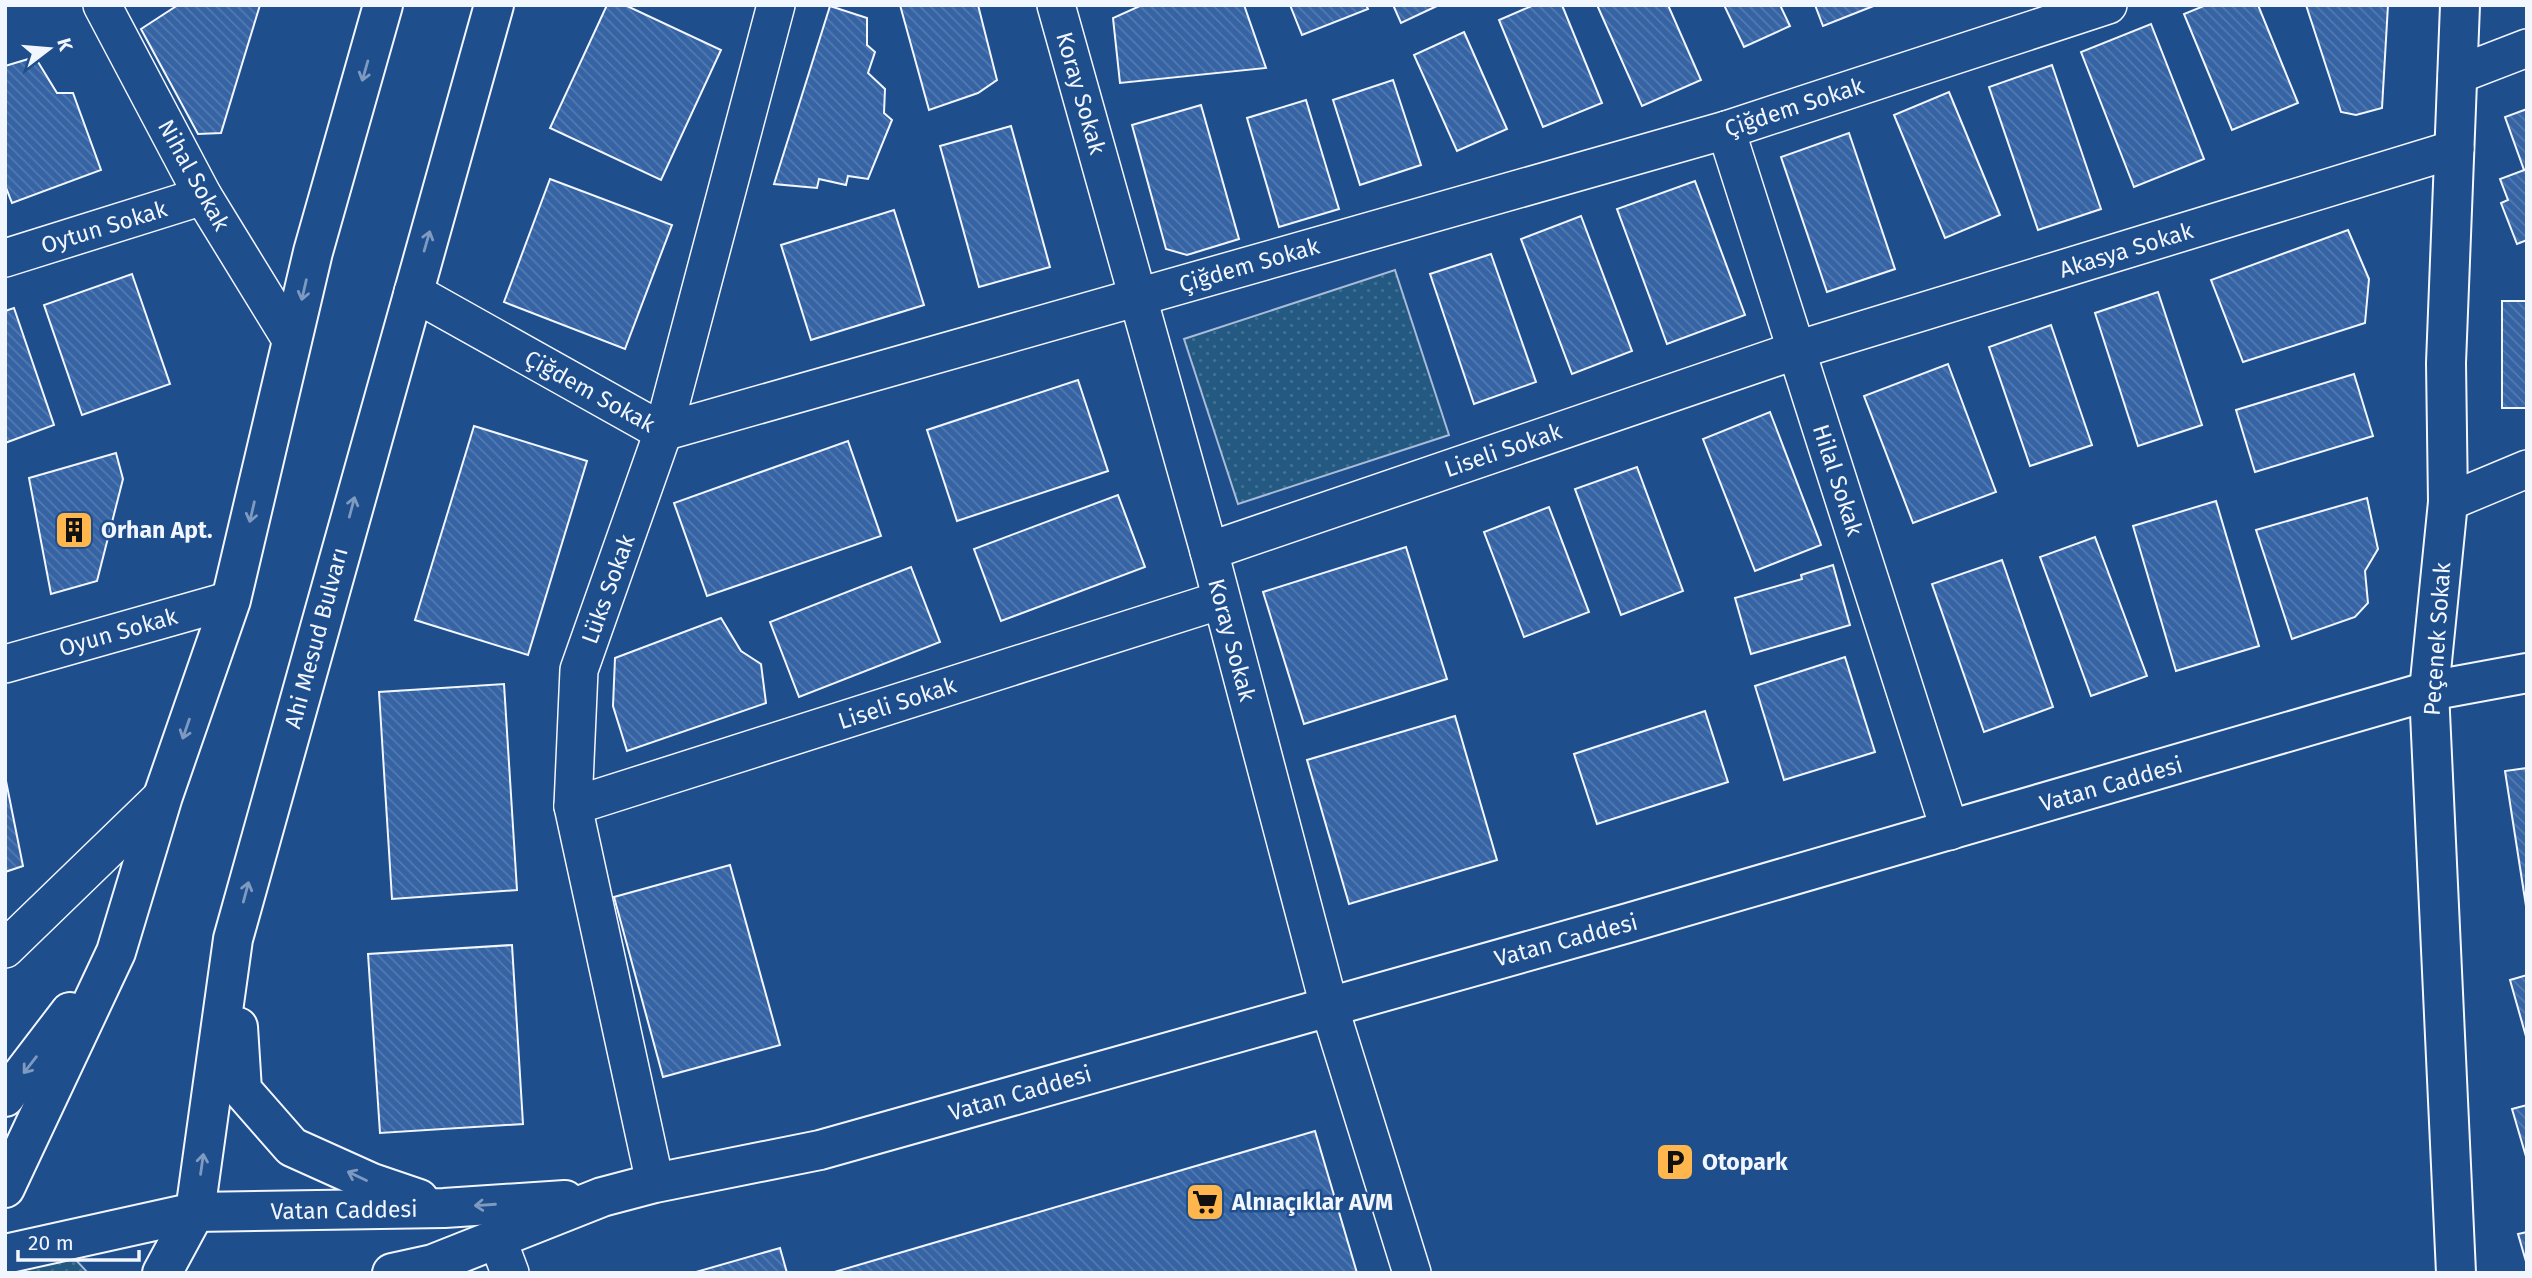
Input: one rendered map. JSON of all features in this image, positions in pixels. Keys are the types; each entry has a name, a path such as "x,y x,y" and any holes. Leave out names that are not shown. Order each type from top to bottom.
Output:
{"main road":[{"path":"5,1188 116,952 163,796 231,600 313,252 383,5"},
{"name":"Ahi Mesud Bulvarı","path":"162,1273 195,1212 233,939 494,5"},
{"name":"Peçenek Sokak","path":"2456,1273 2429,691 2448,502 2446,363 2460,5"},
{"name":"Vatan Caddesi","path":"5,1254 195,1212 444,1208 602,1197 655,1183 820,1150 1950,831 2429,691 2527,673"},
{"path":"233,939 242,1090 292,1147 372,1183 444,1208"},
{"path":"5,1097 116,952"},
{"name":"Vatan Caddesi","path":"392,1273 503,1255 602,1197"}],"street":[{"name":"Nihal Sokak","path":"102,5 204,197 292,341"},
{"name":"Lüks Sokak","path":"655,1183 573,806 579,670 663,432 776,5"},
{"name":"Çiğdem Sokak","path":"412,292 663,432 1726,130 2108,5"},
{"name":"Koray Sokak","path":"1057,6 1209,551 1329,1006 1412,1273"},
{"path":"2457,75 2527,48"},
{"name":"Hilal Sokak","path":"1726,130 1950,831"},
{"name":"Akasya Sokak","path":"1797,350 2455,149"},
{"name":"Oytun Sokak","path":"5,258 204,197"},
{"name":"Liseli Sokak","path":"1209,551 1797,350"},
{"path":"2448,502 2527,469"},
{"name":"Oyun Sokak","path":"5,664 231,600"},
{"name":"Liseli Sokak","path":"573,806 1222,600"},
{"path":"5,949 163,796"}],"shaded area":[{"path":"1395,270 1449,435 1238,504 1184,339"},
{"path":"62,1253 75,1259 88,1273 14,1273 21,1262"}],"building":[{"path":"178,5 260,5 221,133 198,134 141,29"},
{"path":"607,5 625,5 721,50 661,180 550,128"},
{"path":"900,5 978,5 997,80 978,93 929,110"},
{"path":"1142,5 1244,5 1266,68 1120,83 1113,18"},
{"path":"1290,5 1366,5 1368,9 1302,35"},
{"path":"1393,5 1439,5 1401,23"},
{"path":"1534,5 1562,5 1602,103 1543,127 1499,20"},
{"path":"1597,5 1668,5 1701,80 1642,106"},
{"path":"1724,5 1780,5 1790,26 1744,47"},
{"path":"1815,5 1876,5 1823,26"},
{"path":"2206,5 2258,5 2298,103 2232,130 2184,14"},
{"path":"2306,5 2388,5 2382,108 2356,115 2341,112"},
{"path":"830,6 867,18 867,45 875,52 868,73 885,89 884,113 892,120 868,179 848,176 846,185 819,179 817,188 774,184"},
{"path":"2151,24 2204,159 2134,187 2081,52"},
{"path":"1464,32 1507,129 1457,151 1414,55"},
{"path":"35,57 57,93 73,93 101,170 12,203 5,185 5,66"},
{"path":"2052,65 2101,209 2038,230 1989,87"},
{"path":"1393,80 1421,165 1360,185 1333,100"},
{"path":"1949,92 2000,215 1945,238 1894,115"},
{"path":"1306,100 1339,209 1279,227 1247,118"},
{"path":"1201,105 1239,239 1187,255 1166,249 1132,125"},
{"path":"2527,109 2527,169 2524,170 2505,117"},
{"path":"1011,126 1050,267 979,287 940,146"},
{"path":"1849,133 1895,269 1827,292 1781,157"},
{"path":"2527,169 2527,240 2517,244 2501,203 2508,200 2500,179"},
{"path":"550,179 672,225 625,349 504,302"},
{"path":"1695,181 1745,315 1667,344 1617,209"},
{"path":"894,210 924,305 811,340 781,245"},
{"path":"1581,216 1632,351 1572,374 1521,239"},
{"path":"2348,230 2369,279 2365,323 2243,362 2211,280"},
{"path":"1491,254 1536,382 1474,404 1430,274"},
{"path":"132,274 170,384 82,415 44,305"},
{"path":"2158,292 2202,425 2138,446 2095,313"},
{"path":"2502,301 2527,301 2527,408 2502,408"},
{"path":"14,308 54,425 5,443 5,311"},
{"path":"2051,325 2092,445 2030,466 1989,347"},
{"path":"1948,364 1996,492 1913,523 1864,396"},
{"path":"2354,374 2373,436 2255,472 2236,410"},
{"path":"1078,380 1108,471 957,521 927,430"},
{"path":"1770,412 1821,545 1755,571 1703,439"},
{"path":"474,426 587,461 528,655 415,620"},
{"path":"848,441 881,536 707,596 674,503"},
{"name":"Orhan Apt.","path":"116,453 123,479 97,581 51,594 29,478"},
{"path":"1637,467 1683,591 1621,615 1575,489"},
{"path":"1118,495 1145,567 1001,621 974,549"},
{"path":"2367,498 2378,549 2365,571 2368,603 2355,617 2292,639 2256,530"},
{"path":"2216,501 2259,646 2176,671 2133,526"},
{"path":"1549,507 1589,612 1524,637 1484,532"},
{"path":"2095,537 2147,676 2091,696 2040,557"},
{"path":"1406,547 1447,679 1304,724 1263,592"},
{"path":"2002,560 2053,707 1984,732 1932,584"},
{"path":"1833,565 1850,625 1751,654 1735,598 1802,579 1801,575"},
{"path":"911,567 940,642 799,697 770,622"},
{"path":"721,618 741,651 761,664 766,703 627,751 613,706 615,658"},
{"path":"1845,657 1875,752 1784,780 1755,686"},
{"path":"504,684 517,890 392,899 379,692"},
{"path":"1705,711 1728,782 1597,824 1574,754"},
{"path":"1455,716 1497,860 1349,904 1307,760"},
{"path":"2527,768 2527,906 2526,906 2505,771"},
{"path":"5,776 23,866 5,872"},
{"path":"730,865 780,1045 663,1077 614,897"},
{"path":"512,945 523,1124 380,1133 368,954"},
{"path":"2527,975 2527,1040 2510,980"},
{"path":"2527,1105 2527,1160 2512,1109"},
{"name":"Alnıaçıklar AVM","path":"1315,1131 1357,1273 831,1273"},
{"path":"2527,1232 2527,1265 2518,1234"},
{"path":"780,1248 787,1273 696,1272"}],"place":[{"name":"Orhan Apt.","path":"74,530"},
{"name":"Otopark","path":"1675,1162"},
{"name":"Alnıaçıklar AVM","path":"1205,1202"}]}
